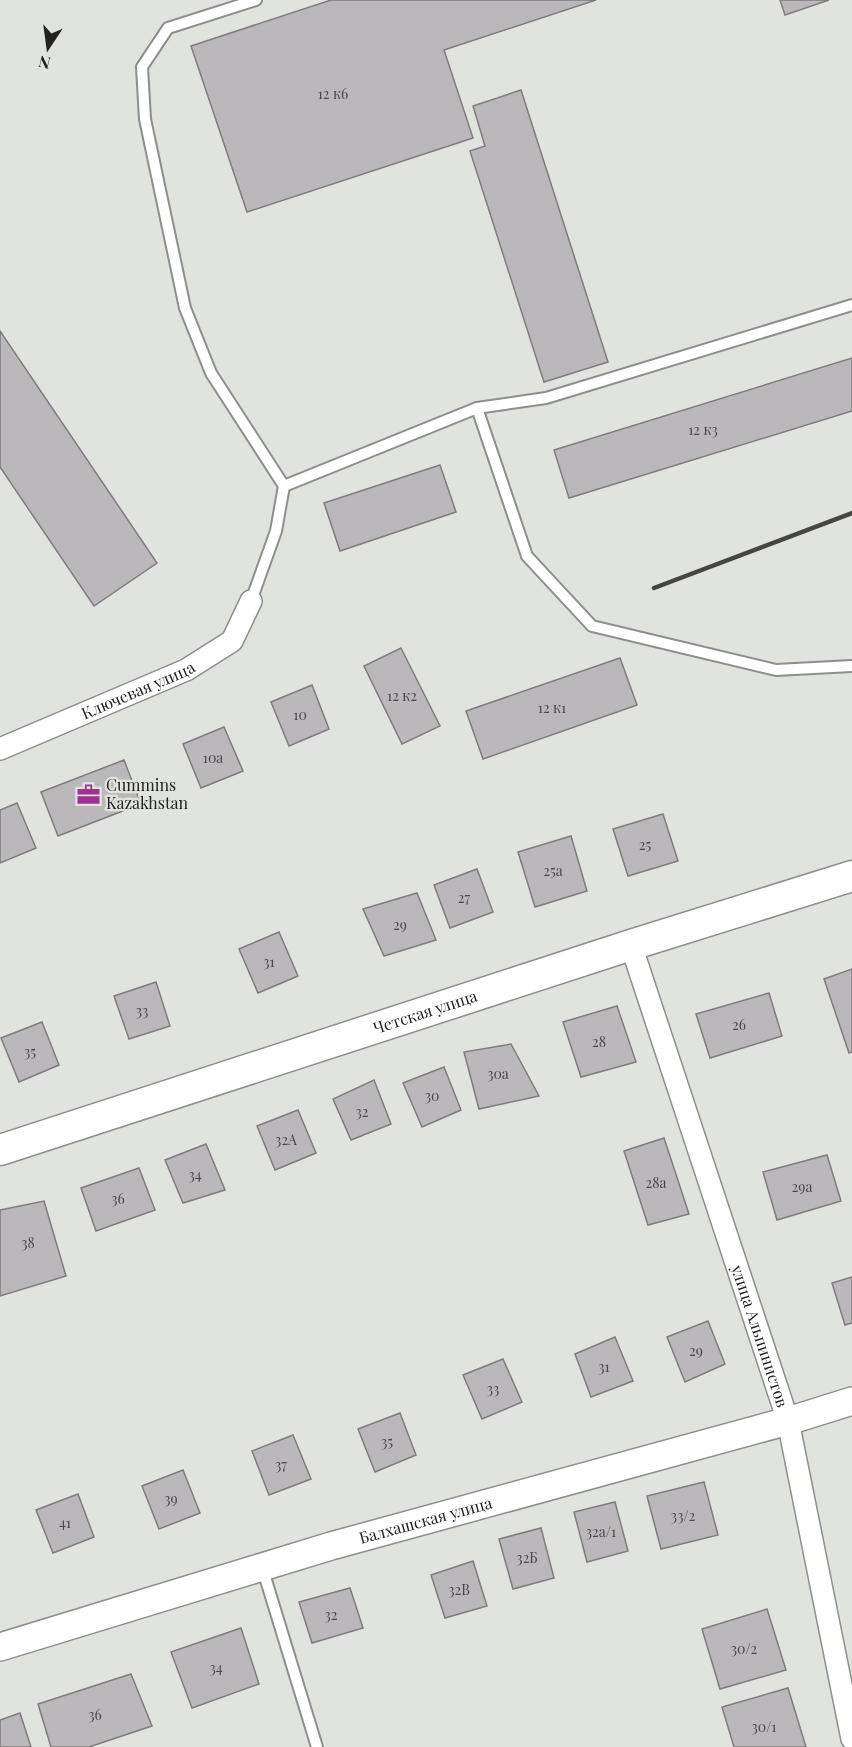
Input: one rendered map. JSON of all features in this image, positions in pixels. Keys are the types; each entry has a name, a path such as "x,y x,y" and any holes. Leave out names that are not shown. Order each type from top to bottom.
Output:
{"main road":[{"name":"Четская улица","path":"0,1150 631,945 852,876"}],"street":[{"name":"Ключевая улица","path":"0,749 186,670 232,641 251,601"},
{"name":"улица Альпинистов","path":"631,945 788,1421 852,1739"},
{"name":"Балхашская улица","path":"0,1647 262,1567 788,1421 852,1401"}],"lane":[{"path":"251,601 276,531 284,486 211,373 185,308 145,119 142,68 168,28 256,0"},
{"path":"284,486 477,408 546,398 852,305"},
{"path":"477,408 527,556 592,626 776,670 852,666"},
{"path":"262,1567 317,1747"}],"building":[{"path":"331,0 596,0 444,50 473,138 247,212 191,46"},
{"path":"780,0 829,0 785,15"},
{"path":"521,90 608,362 544,382 470,151 485,146 473,106"},
{"path":"0,331 157,563 94,606 0,467"},
{"path":"852,358 852,411 569,498 554,450"},
{"path":"440,465 456,512 340,551 324,503"},
{"path":"401,648 440,726 402,744 364,666"},
{"path":"620,658 637,705 483,759 466,711"},
{"path":"312,685 329,729 289,746 271,702"},
{"path":"224,727 243,771 201,788 183,744"},
{"path":"124,760 141,804 58,836 41,792"},
{"path":"17,803 36,848 0,863 0,810"},
{"path":"663,814 678,861 628,876 613,829"},
{"path":"571,836 587,891 535,907 518,852"},
{"path":"477,869 493,912 450,928 434,885"},
{"path":"417,893 436,940 384,956 363,909"},
{"path":"279,932 298,976 258,993 239,949"},
{"path":"852,969 852,1052 849,1053 824,979"},
{"path":"156,982 170,1026 129,1039 114,996"},
{"path":"769,993 782,1036 710,1058 696,1014"},
{"path":"617,1006 636,1062 581,1077 563,1022"},
{"path":"42,1022 59,1065 19,1082 1,1038"},
{"path":"511,1044 539,1096 479,1109 464,1052"},
{"path":"444,1067 461,1110 422,1127 403,1083"},
{"path":"374,1080 391,1124 351,1140 333,1099"},
{"path":"298,1110 316,1153 275,1170 257,1126"},
{"path":"664,1138 689,1214 648,1225 624,1151"},
{"path":"206,1144 225,1190 183,1203 165,1160"},
{"path":"827,1155 841,1201 777,1220 763,1172"},
{"path":"139,1168 155,1210 96,1231 81,1188"},
{"path":"44,1201 66,1276 0,1296 0,1210"},
{"path":"852,1277 852,1323 845,1325 832,1283"},
{"path":"708,1321 725,1364 685,1382 667,1337"},
{"path":"615,1337 633,1381 591,1397 575,1354"},
{"path":"503,1359 522,1402 482,1419 463,1375"},
{"path":"400,1413 416,1455 375,1472 358,1429"},
{"path":"293,1435 311,1479 269,1495 252,1451"},
{"path":"183,1470 200,1513 159,1529 142,1486"},
{"path":"704,1482 718,1535 661,1549 647,1496"},
{"path":"78,1494 94,1537 53,1553 36,1510"},
{"path":"615,1502 628,1551 587,1562 574,1512"},
{"path":"541,1528 554,1578 513,1589 499,1539"},
{"path":"473,1561 487,1606 445,1618 431,1575"},
{"path":"350,1588 363,1628 312,1643 299,1602"},
{"path":"767,1609 786,1670 720,1689 702,1629"},
{"path":"241,1628 259,1684 192,1708 171,1652"},
{"path":"131,1674 152,1726 89,1747 51,1747 38,1704"},
{"path":"788,1688 806,1747 734,1747 722,1707"},
{"path":"20,1713 31,1747 0,1747 0,1720"}],"railway":[{"path":"654,588 852,513"}],"place":[{"name":"Cummins Kazakhstan","path":"88,794"}]}
